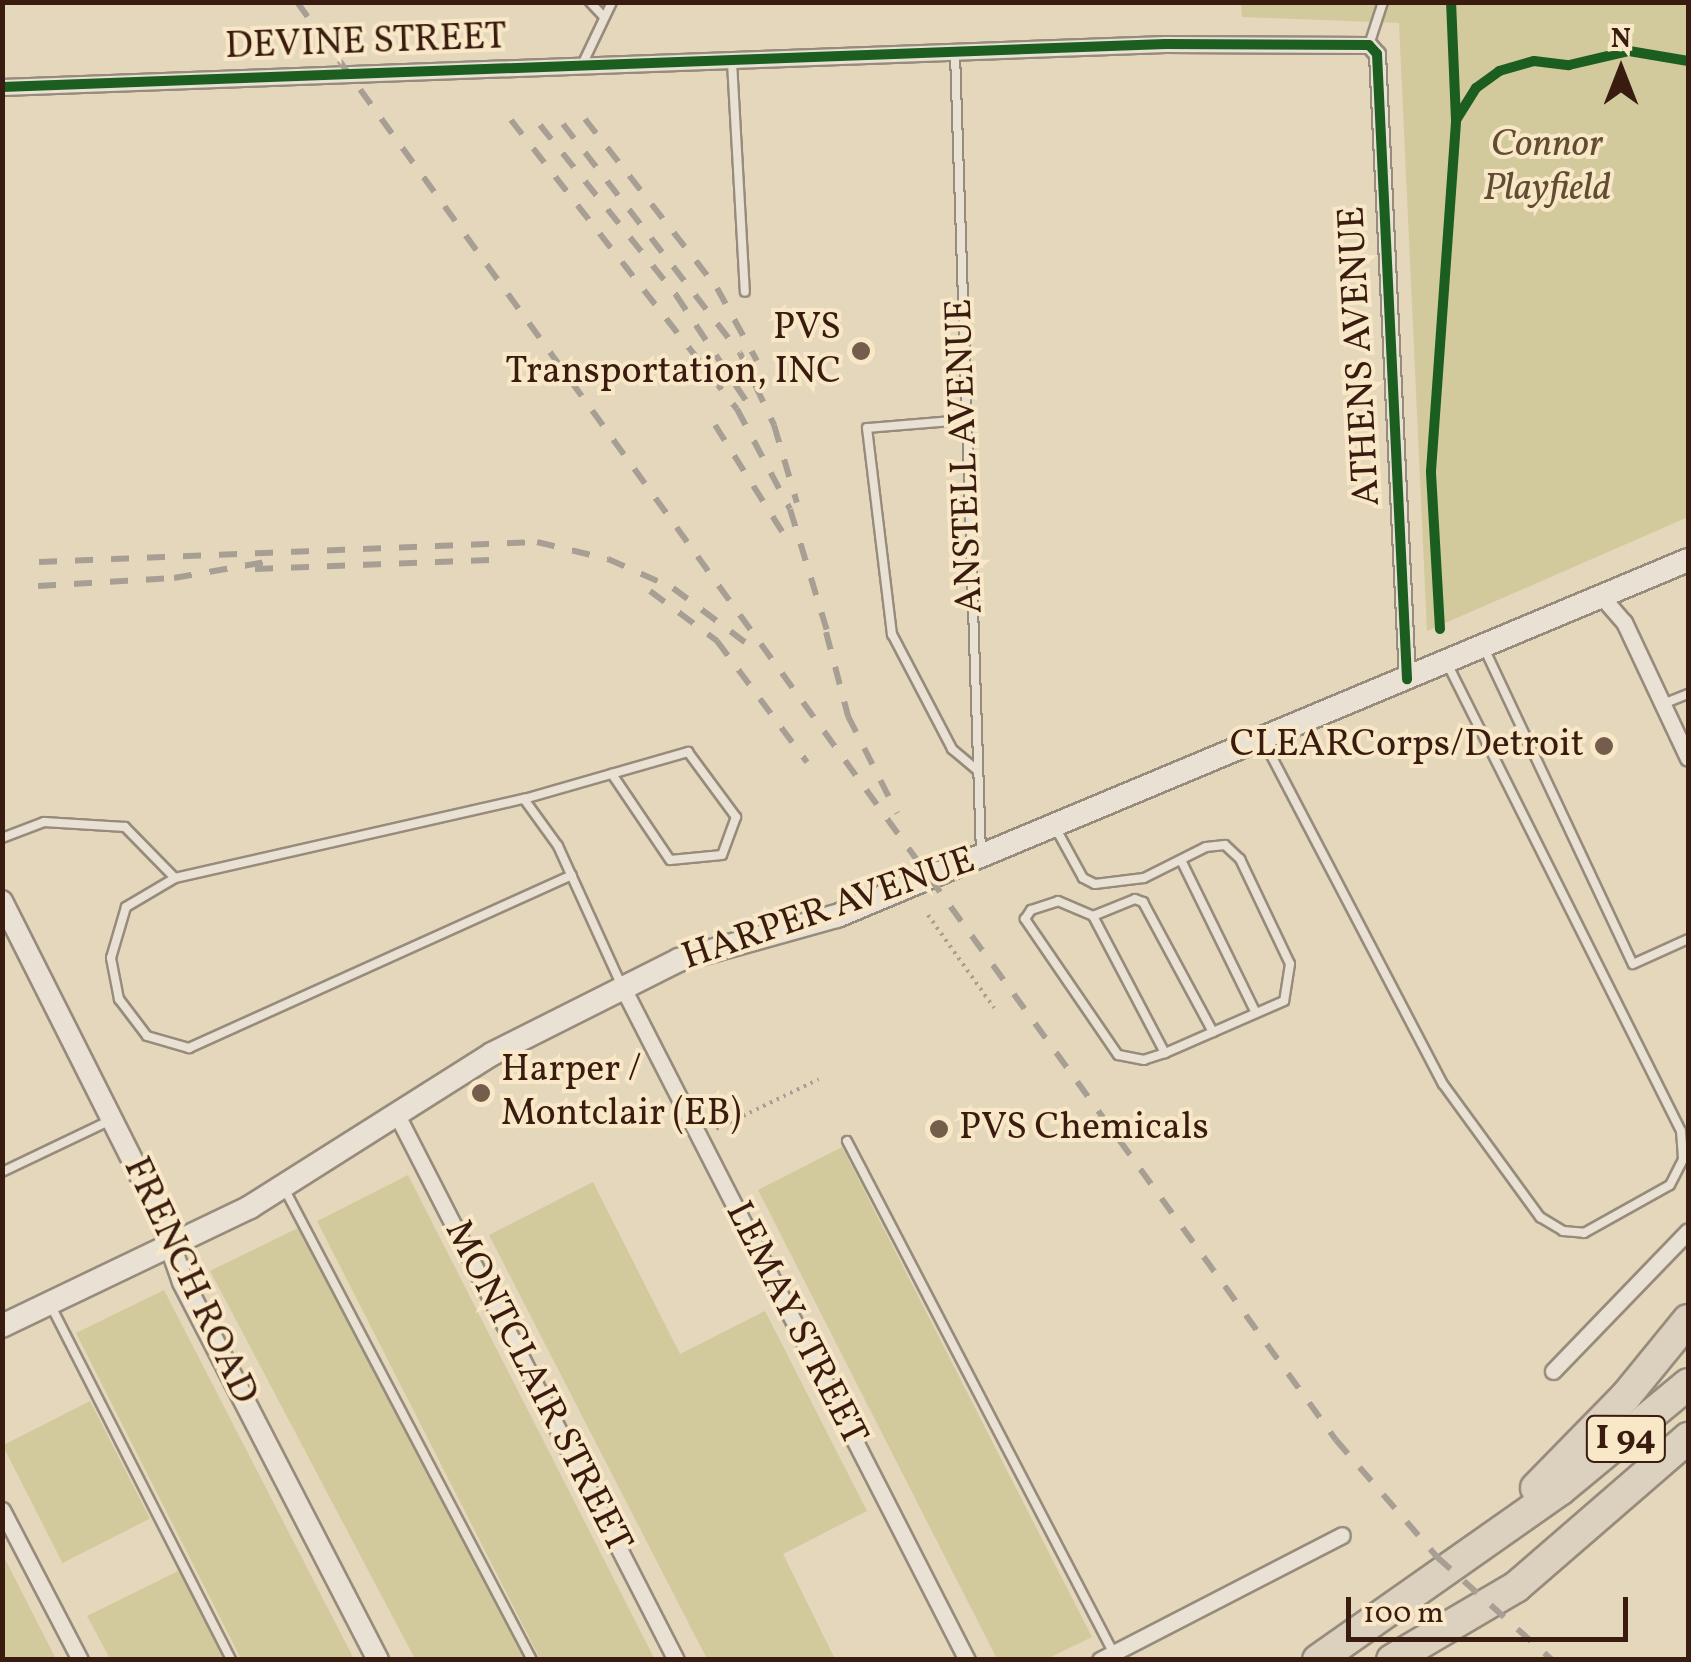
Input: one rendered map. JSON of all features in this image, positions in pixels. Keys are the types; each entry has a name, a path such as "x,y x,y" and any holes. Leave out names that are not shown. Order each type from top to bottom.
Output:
{"highway":[{"path":"1488,1538 1626,1396 1688,1320"},
{"name":"I 94","path":"1318,1660 1560,1490 1688,1384"},
{"name":"I 94","path":"1392,1660 1516,1586 1688,1438"},
{"path":"1431,1660 1516,1586"}],"main road":[{"name":"HARPER AVENUE","path":"2,1326 284,1188 492,1054 709,948 838,916 1688,560"}],"street":[{"name":"DEVINE STREET","path":"2,87 955,53 1363,43"},
{"name":"ATHENS AVENUE","path":"1363,43 1377,54 1407,679"},
{"path":"1602,596 1624,622 1688,758"},
{"name":"FRENCH ROAD","path":"2,901 378,1660"},
{"name":"LEMAY STREET","path":"623,988 967,1660"},
{"name":"MONTCLAIR STREET","path":"397,1115 676,1660"},
{"path":"1554,1371 1688,1231"},
{"path":"2,1510 80,1660"},
{"path":"1114,1652 1342,1536"}],"lane":[{"path":"590,2 603,16"},
{"path":"581,66 612,2"},
{"path":"1363,43 1384,2"},
{"name":"ANSTELL AVENUE","path":"955,53 963,420 981,858"},
{"path":"732,62 745,292"},
{"path":"963,420 867,428 892,634 952,749 977,770"},
{"path":"1483,647 1633,964 1688,939"},
{"path":"1262,740 1443,1084 1540,1217 1562,1231 1584,1233 1670,1185 1683,1158 1681,1131 1446,662"},
{"path":"1663,704 1688,694"},
{"path":"572,874 189,1048 147,1036 119,999 111,958 126,907 175,878 524,799 688,752 736,817 722,855 670,860 612,774"},
{"path":"524,799 572,874 623,988"},
{"path":"2,838 44,822 124,827 175,878"},
{"path":"1055,827 1083,878 1095,884 1144,878 1180,860 1225,845 1240,859 1290,964 1284,1001 1165,1053 1132,1061 1118,1056 1025,919 1030,910 1058,901 1092,916 1165,1053"},
{"path":"1180,860 1256,1013"},
{"path":"1092,916 1136,898 1143,902 1213,1032"},
{"path":"2,1172 112,1120"},
{"path":"846,1140 1114,1652"},
{"path":"284,1188 532,1660"},
{"path":"50,1304 231,1660"}],"path":[{"path":"928,915 994,1008"},
{"path":"716,1129 819,1080"}],"green space":[{"name":"Connor Playfield","path":"1241,3 1688,3 1688,517 1427,631 1399,23 1242,17"},
{"path":"842,1147 1092,1637 1047,1659 997,1659 758,1190"},
{"path":"408,1175 655,1659 541,1660 317,1221"},
{"path":"593,1182 680,1354 765,1311 867,1511 783,1554 835,1659 707,1659 489,1235"},
{"path":"300,1227 524,1659 415,1659 210,1271"},
{"path":"164,1290 354,1659 241,1659 76,1333"},
{"path":"90,1401 150,1519 63,1563 3,1445"},
{"path":"3,1555 56,1659 3,1659"},
{"path":"180,1570 224,1659 110,1659 87,1616"}],"railway":[{"path":"297,2 1336,1440 1437,1557 1552,1660"},
{"path":"585,119 717,288 757,361"},
{"path":"511,120 737,409 790,509 831,644"},
{"path":"563,124 740,353 774,425 797,503"},
{"path":"540,125 676,295 750,407"},
{"path":"715,425 790,544"},
{"path":"39,562 537,542 608,559 673,588 746,643"},
{"path":"255,569 490,560"},
{"path":"38,586 174,578 266,562"},
{"path":"650,591 717,641 807,762"},
{"path":"826,632 848,716 897,813"}],"cycle path":[{"path":"1440,629 1431,471 1456,120 1451,2"},
{"path":"2,87 1165,44 1369,45 1377,54 1407,679"},
{"path":"1456,120 1476,88 1499,71 1534,61 1569,65 1629,51 1688,61"}],"place":[{"name":"PVS Transportation, INC","path":"861,351"},
{"name":"CLEARCorps/Detroit","path":"1604,746"},
{"name":"Harper / Montclair (EB)","path":"481,1093"},
{"name":"PVS Chemicals","path":"939,1129"}]}
